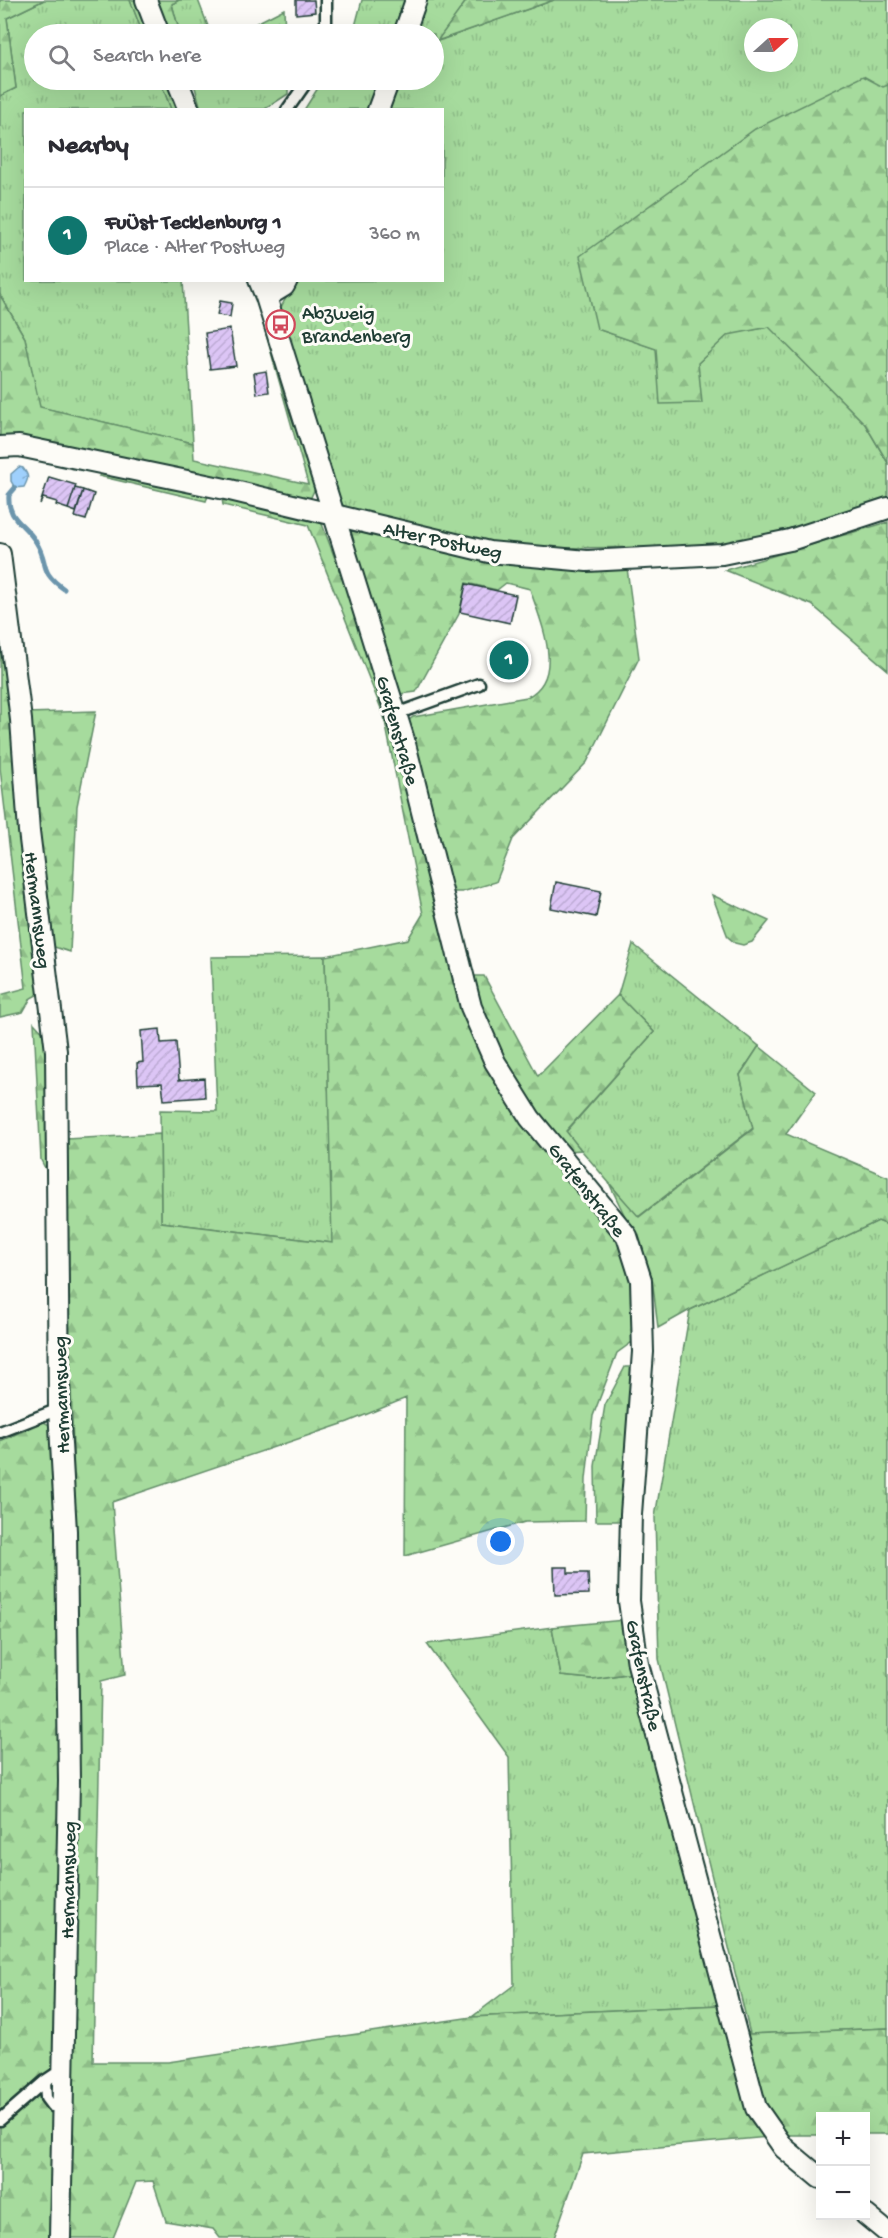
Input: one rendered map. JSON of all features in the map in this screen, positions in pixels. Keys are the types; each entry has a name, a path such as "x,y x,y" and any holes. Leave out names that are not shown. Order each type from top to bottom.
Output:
{"street":[{"path":"146,0 155,24"},
{"path":"408,24 416,0"},
{"path":"181,90 188,108"},
{"path":"379,108 385,90"},
{"path":"263,289 284,286 286,282"},
{"name":"Grafenstraße","path":"263,289 405,740 471,1007 495,1062 530,1118 627,1236 641,1280 643,1352 631,1514 629,1601 638,1664 756,2108 784,2148 816,2175"},
{"name":"Alter Postweg","path":"0,447 19,446 230,490 489,552 587,561 722,554 790,540 888,508"},
{"name":"Hermannsweg","path":"0,554 21,720 29,831 56,1051 59,1409 66,1531 69,1781 60,2238"},
{"path":"870,2218 888,2233"}],"lane":[{"path":"326,0 326,24"},
{"path":"288,108 301,90"},
{"path":"396,714 479,684"},
{"path":"0,1432 59,1409"},
{"path":"0,2120 45,2081 63,2069"},
{"path":"45,2081 46,2098 52,2106 63,2105"}],"green space":[{"path":"0,0 44,0 7,18 16,88 0,96"},
{"path":"44,0 130,0 139,24 24,24 24,90 164,90 171,108 24,108 24,282 183,282 193,443 39,407 25,338 0,295 0,96 16,88 7,18"},
{"path":"130,0 138,0 148,24 139,24"},
{"path":"152,0 179,0 172,4 177,24 161,24"},
{"path":"179,0 198,0 207,24 177,24 172,4"},
{"path":"362,0 407,0 399,24 356,24"},
{"path":"422,0 467,0 444,33 444,24 416,24"},
{"path":"467,0 554,0 444,39 444,31"},
{"path":"554,0 888,0 888,85 597,329 698,363 728,334 770,327 865,424 888,463 888,498 789,530 721,544 685,547 548,548 501,544 349,511 339,501 280,310 297,282 444,282 444,108 388,108 394,90 444,90 444,39"},
{"path":"284,9 285,24 255,24"},
{"path":"863,76 883,87 888,85 888,463 865,424 769,327 728,335 698,363 702,403 660,404 656,349 597,329 580,256 755,129"},
{"path":"164,90 173,90 181,108 171,108"},
{"path":"196,90 288,90 288,94 267,108 201,108"},
{"path":"317,90 376,90 369,108 305,108"},
{"path":"0,295 25,338 40,407 193,443 194,459 308,484 262,320 265,315 316,486 311,497 300,500 8,442 0,437"},
{"path":"103,472 204,492 208,496 206,501 99,476"},
{"path":"231,496 314,514 322,524 386,694 408,777 437,911 472,1037 499,1086 533,1138 611,1229 629,1258 639,1337 617,1353 593,1416 586,1479 585,1521 525,1522 405,1556 406,1398 348,1422 112,1502 125,1675 101,1681 93,2062 168,2062 472,2017 720,2005 750,2034 888,2028 888,2134 870,2134 870,2112 816,2112 816,2135 790,2135 583,2154 554,2238 220,2238 213,2229 166,2221 153,2181 136,2182 113,2238 0,2238 0,1441 44,1422 55,1428 75,1518 66,1139 160,1134 161,1222 332,1243 325,956 408,939 423,914 384,716 308,525 223,505 222,499"},
{"path":"888,522 888,670 812,605 725,570"},
{"path":"348,530 510,564 627,568 639,658 587,762 513,839 496,882 462,892 451,892 408,721 413,717 527,697 539,688 546,676 547,648 530,589 506,583 497,590 466,583 459,614 416,692 401,694 396,688"},
{"path":"0,604 44,991 31,998 23,1012 0,1017 0,995 26,988 0,768"},
{"path":"96,711 77,806 70,952 51,946 26,713"},
{"path":"712,895 769,921 752,942 743,945 735,943 728,937"},
{"path":"633,944 759,1046 740,1075 753,1128 638,1217 566,1132 654,1032 618,995"},
{"path":"325,956 333,1243 161,1222 160,1110 217,1111 211,957"},
{"path":"475,976 484,976 538,1076 618,995 654,1032 566,1131 581,1150 569,1151 545,1122 504,1061 472,985"},
{"path":"34,1023 49,1039 52,1182 41,1160"},
{"path":"759,1046 816,1092 786,1134 888,1177 888,1225 878,1221 690,1310 658,1328 653,1286 642,1252 609,1183 639,1217 753,1129 740,1075"},
{"path":"878,1221 888,1225 888,2028 750,2034 659,1659 655,1517 690,1310"},
{"path":"625,1367 634,1367 625,1521 596,1521 595,1466 605,1405"},
{"path":"624,1620 633,1673 592,1679 561,1676 552,1627"},
{"path":"552,1627 561,1676 592,1679 633,1673 720,2005 472,2017 514,1985 509,1757 427,1644"}],"water":[{"path":"19,467 25,471 27,479 24,487 15,488 11,481 11,474"}],"building":[{"path":"296,0 314,0 315,12 296,14"},
{"path":"220,301 232,303 230,317 217,315"},
{"path":"230,329 236,366 210,369 205,333"},
{"path":"266,371 269,392 257,394 254,373"},
{"path":"49,477 76,485 68,509 56,505 57,502 43,498 40,504"},
{"path":"75,488 83,490 76,512 68,509"},
{"path":"83,490 94,494 86,520 75,517"},
{"path":"466,584 516,595 510,623 460,612"},
{"path":"509,648 517,651 520,659 517,667 509,670 501,667 498,659 501,651"},
{"path":"556,882 601,891 596,917 551,908"},
{"path":"160,1029 161,1043 176,1042 179,1080 204,1078 205,1097 164,1100 162,1083 138,1084 137,1063 143,1062 141,1031"},
{"path":"554,1567 568,1567 568,1573 588,1573 589,1594 555,1595"}],"waterway":[{"path":"15,488 9,495 11,510 36,542 50,577 64,589"}],"place":[{"name":"Abzweig Brandenberg","path":"281,324"},
{"name":"FuÜst Tecklenburg 1","path":"509,660"}]}
